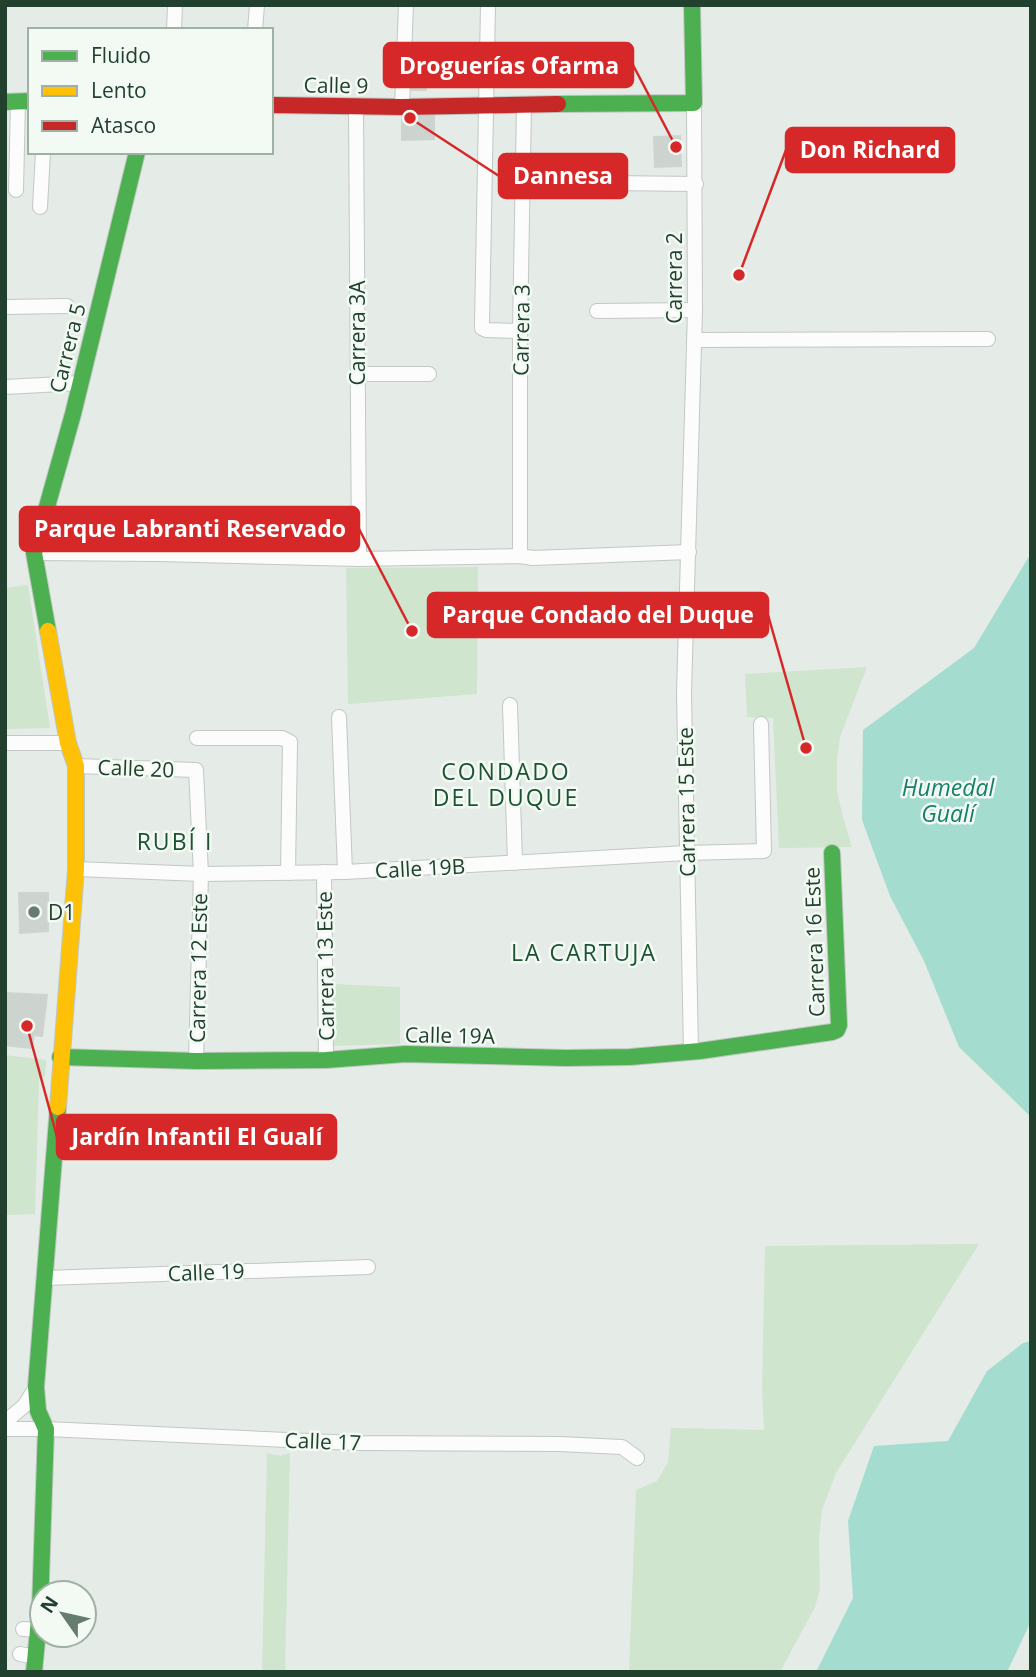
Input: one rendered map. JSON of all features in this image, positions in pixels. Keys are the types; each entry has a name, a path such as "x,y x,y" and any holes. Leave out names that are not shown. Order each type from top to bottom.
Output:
{"street":[{"path":"174,28 175,5"},
{"path":"255,28 257,5"},
{"path":"402,107 406,5"},
{"name":"Carrera 3","path":"488,5 482,328 520,331"},
{"name":"Carrera 2","path":"689,552 696,184 692,5"},
{"path":"16,190 18,102"},
{"name":"Calle 9","path":"273,105 402,107 694,103"},
{"name":"Carrera 3","path":"520,556 524,104"},
{"name":"Carrera 3A","path":"356,106 359,559"},
{"path":"40,207 43,154"},
{"name":"Carrera 5","path":"34,553 73,414 137,154"},
{"path":"608,183 696,184"},
{"path":"5,307 66,306"},
{"path":"597,311 695,310"},
{"path":"695,340 988,338"},
{"path":"357,374 429,374"},
{"path":"5,387 80,383"},
{"path":"30,1661 44,1514 46,1429 38,1411 36,1387 76,869 76,766 68,743 34,553 359,559 533,558 689,552"},
{"name":"Carrera 15 Este","path":"689,552 684,693 691,1052"},
{"path":"510,705 515,863"},
{"name":"Carrera 13 Este","path":"339,718 345,872"},
{"name":"Calle 19B","path":"76,869 201,874 345,872 764,851 761,724"},
{"path":"197,738 286,739 289,742 288,873"},
{"path":"5,743 68,743"},
{"name":"Calle 20","path":"76,766 196,771"},
{"name":"Carrera 12 Este","path":"196,771 201,874 196,1061"},
{"name":"Carrera 16 Este","path":"832,853 839,1025 837,1030"},
{"name":"Carrera 13 Este","path":"324,872 326,1060"},
{"name":"Calle 19A","path":"61,1057 196,1061 326,1060 405,1054 566,1058 629,1056 691,1052 837,1030"},
{"name":"Calle 19","path":"45,1278 368,1267"},
{"path":"5,1422 25,1405 36,1387"},
{"name":"Calle 17","path":"5,1429 354,1443 559,1444 622,1447 637,1458"}],"green space":[{"path":"478,567 477,694 348,704 346,568"},
{"path":"28,585 50,728 5,729 5,588"},
{"path":"867,667 840,737 837,759 837,791 852,847 779,848 773,718 747,717 745,674"},
{"path":"334,984 400,987 400,1044 333,1046"},
{"path":"5,1055 46,1060 45,1077 39,1079 35,1214 5,1215"},
{"path":"979,1244 836,1473 822,1510 819,1539 820,1589 815,1607 780,1672 629,1672 636,1490 657,1481 668,1462 671,1428 764,1430 762,1389 765,1246"},
{"path":"267,1453 280,1456 290,1453 285,1672 262,1672"}],"water":[{"name":"Humedal Gualí","path":"1031,553 1031,1117 959,1047 924,961 890,896 862,820 863,730 974,648"},
{"path":"1031,1341 1031,1621 1007,1672 816,1672 853,1598 848,1521 874,1446 948,1441 987,1371 1023,1343"}],"building":[{"path":"406,56 426,56 426,90 406,90"},
{"path":"434,112 434,139 402,140 402,113"},
{"path":"680,136 681,166 655,167 654,137"},
{"name":"D1","path":"19,893 48,893 48,931 20,933"},
{"path":"5,993 47,995 42,1036 34,1035 31,1048 5,1045"}],"traffic: fast":[{"path":"558,104 694,103 692,5"},
{"path":"5,102 28,101"},
{"path":"48,631 34,553 73,414 137,154"},
{"path":"60,1057 196,1061 326,1060 405,1054 630,1057 700,1051 832,1032 837,1030 839,1025 832,853"},
{"path":"34,1672 40,1609 46,1429 38,1411 36,1387 58,1107"}],"traffic: slow":[{"path":"48,631 68,743 76,766 76,869 58,1107"}],"traffic: jam":[{"path":"273,105 402,107 558,104"}],"place":[{"name":"Dannesa","path":"410,118"},
{"name":"Droguerías Ofarma","path":"676,147"},
{"name":"Don Richard","path":"739,275"},
{"name":"Parque Labranti Reservado","path":"412,631"},
{"name":"Parque Condado del Duque","path":"806,748"},
{"name":"D1","path":"34,912"},
{"name":"Jardín Infantil El Gualí","path":"27,1026"}],"district":[{"name":"CONDADO DEL DUQUE","path":"506,784"},
{"name":"RUBÍ I","path":"175,841"},
{"name":"LA CARTUJA","path":"584,952"}]}
